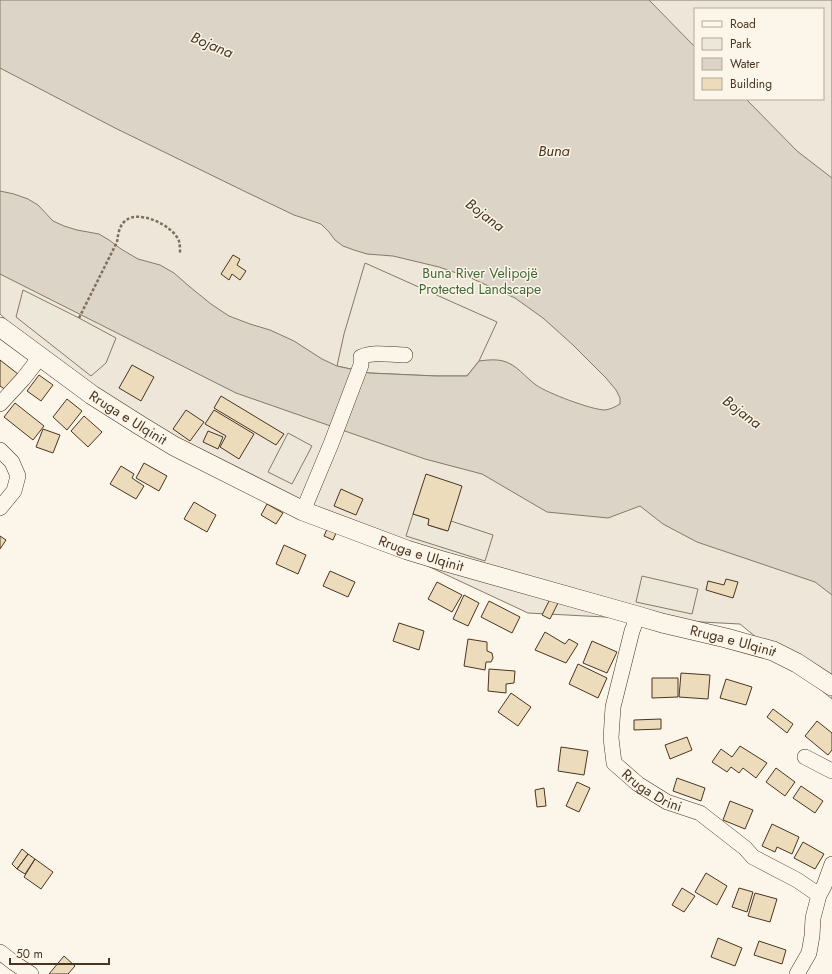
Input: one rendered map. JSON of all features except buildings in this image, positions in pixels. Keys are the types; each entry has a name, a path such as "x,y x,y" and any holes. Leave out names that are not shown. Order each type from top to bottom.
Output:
{"main road":[{"name":"Rruga e Ulqinit","path":"0,327 92,395 174,446 303,510 351,530 407,550 662,623 773,651 797,663 832,686"}],"street":[{"path":"303,510 331,444 361,365 361,357 375,353 405,356"},
{"path":"0,404 34,365 37,355"},
{"path":"0,450 12,462 18,476 14,491 0,508"},
{"name":"Rruga Drini","path":"638,616 632,631 613,707 611,738 614,763 638,784 667,802 700,813 745,848 753,857 797,880 819,895"},
{"path":"805,757 832,771"},
{"path":"797,974 809,953 813,918 819,895 832,864"},
{"path":"0,952 31,974"}],"path":[{"path":"79,318 117,242 119,231 124,222 133,218 154,220 166,227 178,240 180,253"}],"green space":[{"name":"Buna","path":"0,0 832,0 832,699 740,624 528,613 231,474 50,361 0,314"}],"shaded area":[{"path":"365,263 497,322 479,361 467,376 369,373 337,366 344,334"},
{"path":"23,290 116,338 106,363 91,376 16,317"},
{"path":"288,433 312,446 292,484 268,472"},
{"path":"413,514 429,519 428,525 447,531 451,521 493,535 485,561 406,536"},
{"path":"642,576 698,589 692,614 636,602"}],"water":[{"name":"Buna","path":"0,0 649,0 694,46 694,100 747,100 797,151 832,178 832,595 815,582 697,542 663,524 640,506 608,518 547,512 482,474 425,459 236,393 0,274 0,191 28,199 38,205 53,221 77,230 99,234 138,259 160,265 174,273 211,304 229,316 270,330 294,341 322,359 337,366 369,373 467,376 479,361 500,360 512,365 536,385 570,400 590,407 605,410 620,404 620,398 616,390 606,378 543,318 515,298 471,278 439,267 393,256 367,254 343,246 335,240 321,224 294,215 246,192 115,128 0,68"}],"water label":[{"name":"Bojana","path":"212,45"},
{"name":"Bojana","path":"485,215"},
{"name":"Bojana","path":"742,412"}],"park label":[{"name":"Buna River Velipojë Protected Landscape","path":"480,282"}]}
